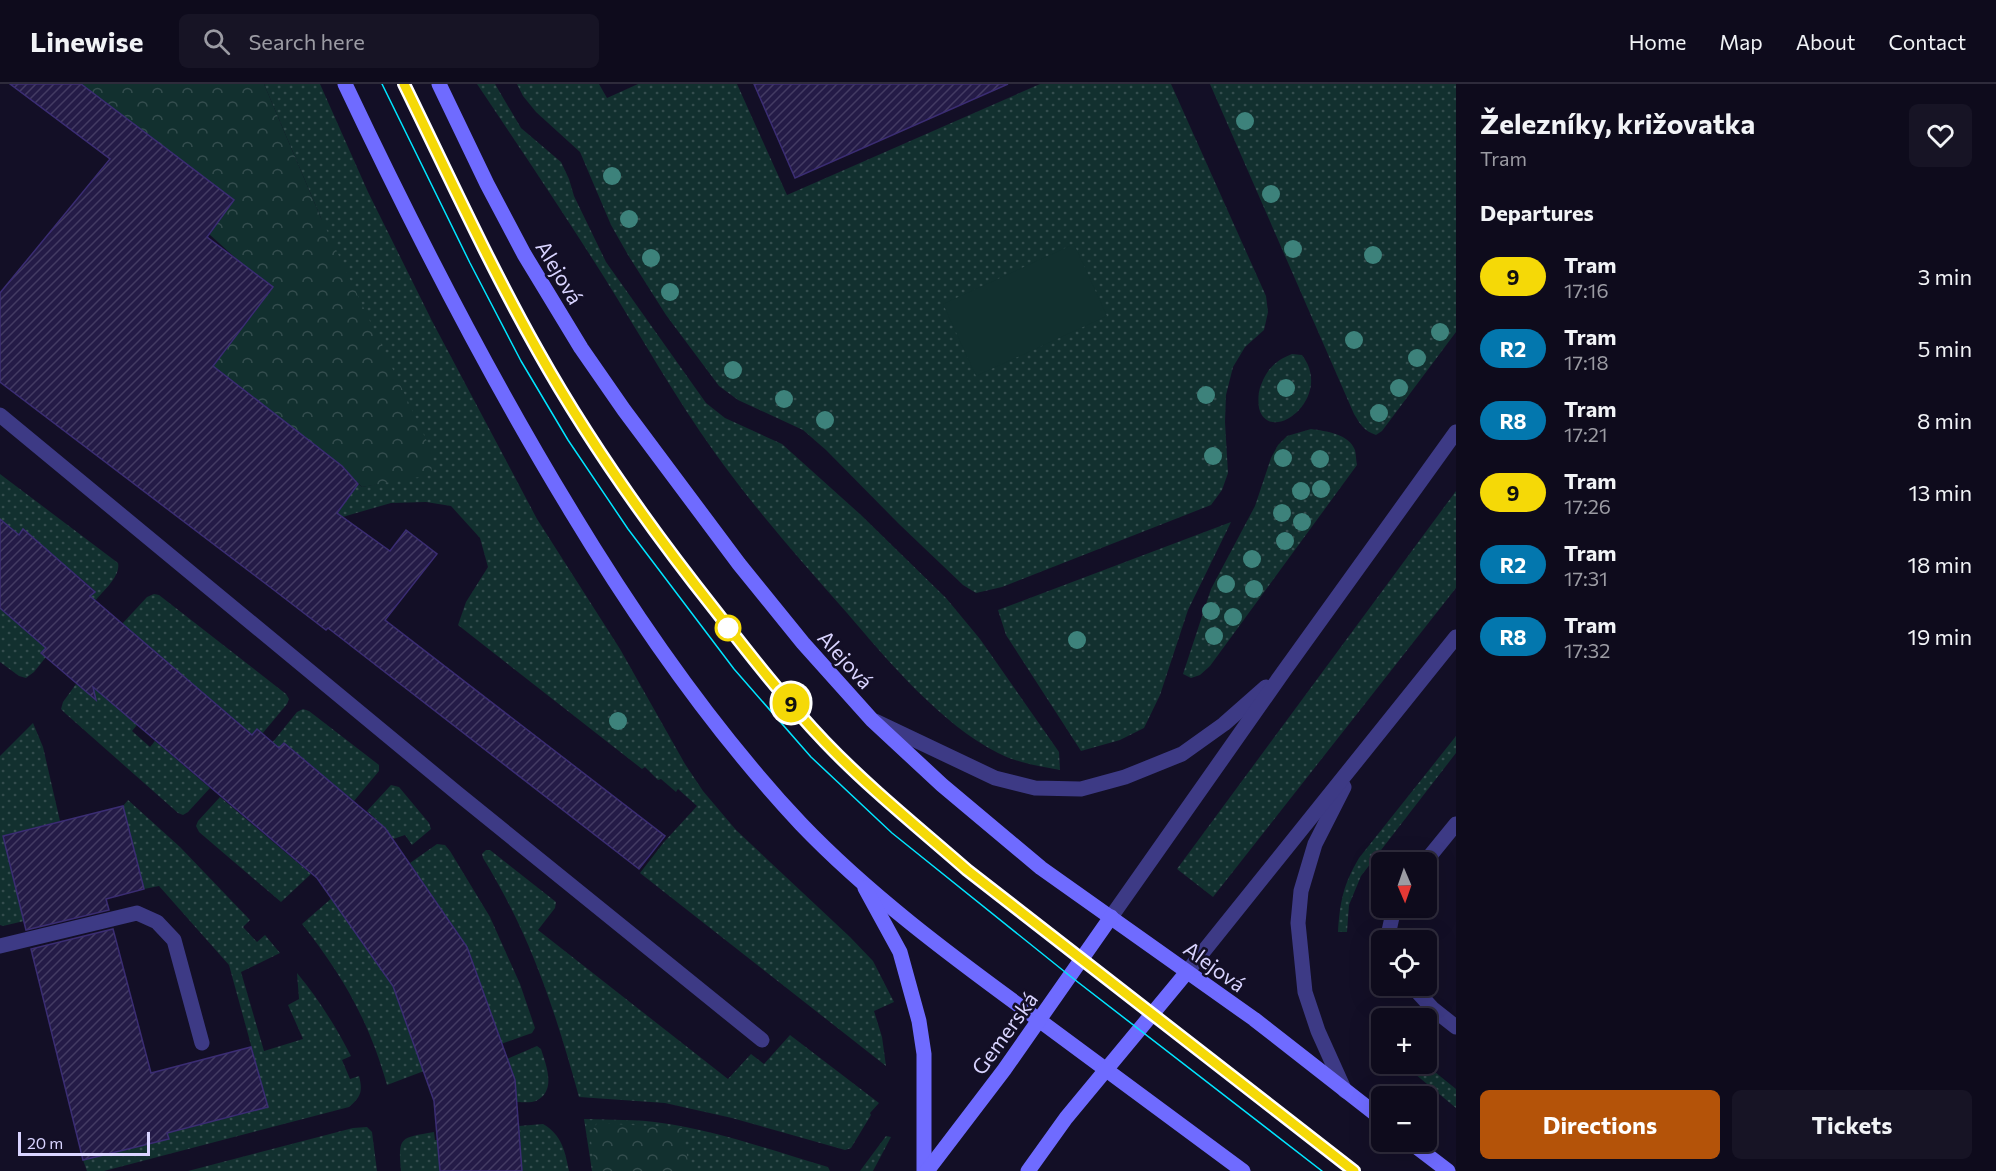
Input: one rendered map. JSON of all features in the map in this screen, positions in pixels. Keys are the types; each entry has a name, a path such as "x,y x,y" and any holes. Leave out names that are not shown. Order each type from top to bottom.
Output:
{"street":[{"path":"345,84 429,258 517,423 645,628 700,705 750,767 803,826 861,880 948,953 1243,1171"},
{"name":"Alejová","path":"439,84 524,254 599,374 739,564 803,643 872,720 942,785 1041,868 1254,1019 1371,1111"},
{"path":"0,415 457,793 762,1040"},
{"path":"1111,917 1456,432"},
{"path":"1028,1171 1048,1142 1456,637"},
{"path":"872,720 995,778 1035,788 1081,789 1163,764 1182,754 1224,724 1284,671"},
{"path":"1345,1091 1318,1031 1305,992 1301,969 1298,907 1300,891 1315,844 1361,755"},
{"path":"1433,852 1456,824"},
{"path":"861,880 900,952 919,1021 924,1054 926,1171"},
{"path":"0,946 137,913 157,922 174,940 202,1043"},
{"name":"Gemerská","path":"926,1171 1004,1070 1111,917"},
{"path":"1422,996 1456,1028"},
{"path":"1423,1152 1448,1171"}],"green space":[{"path":"81,84 264,84 321,218 433,454 431,475 362,487 345,470 178,341 238,333 273,287 209,234 234,200"},
{"path":"264,84 320,84 368,192 432,321 537,519 620,649 685,764 703,791 736,830 873,961 894,1002 874,1011 882,1037 886,1066 640,873 664,842 697,806 678,789 676,792 661,779 658,780 645,767 642,769 458,625 466,602 488,567 480,538 451,506 426,502 391,503 339,518 335,516 358,484 362,487 387,482 321,218"},
{"path":"477,84 495,84 521,128 561,162 574,196 606,262 706,403 725,418 782,444 861,515 946,598 980,639 1059,752 1060,770 1029,764 1005,756 977,741 956,726 898,671 796,554 746,494 700,431 589,253"},
{"path":"517,84 599,84 607,98 638,84 737,84 787,195 1040,84 1171,84 1266,296 1268,312 1264,330 1245,347 1233,367 1226,395 1228,473 1222,490 1211,505 1002,587 976,593 963,585 803,430 738,400 719,386 666,315 628,255 611,225 580,152 536,112"},
{"path":"1210,84 1456,84 1456,332 1382,431 1376,435 1365,429 1354,414"},
{"path":"1074,244 1107,316 976,376 943,304"},
{"path":"1292,354 1302,355 1310,371 1311,387 1306,401 1286,420 1275,422 1265,419 1259,408 1261,385 1273,366"},
{"path":"1311,429 1336,434 1348,440 1355,450 1357,465 1210,666 1200,675 1191,678 1183,674 1211,589 1255,506 1271,458 1278,445 1287,436"},
{"path":"0,474 118,563 114,578 95,601 90,596 95,591 77,575 72,581 37,551 41,545 24,529 19,535 0,519"},
{"path":"1456,491 1456,588 1213,897 1177,869"},
{"path":"1231,522 1188,610 1160,695 1144,728 1120,740 1081,751 1006,635 998,610"},
{"path":"154,594 159,595 286,694 289,699 287,704 262,734 252,735 122,624 147,597"},
{"path":"0,608 46,648 41,653 46,657 26,678 19,676 0,662"},
{"path":"84,679 137,725 132,731 150,747 155,741 210,788 188,812 183,815 178,813 61,709 63,702 76,684 78,685"},
{"path":"303,709 309,711 379,765 379,771 354,801 284,743 279,748 272,743 297,712"},
{"path":"33,723 43,747 60,821 3,836 24,921 3,926 0,925 0,756"},
{"path":"1456,736 1456,753 1380,852 1371,852 1371,863 1361,876 1349,905 1347,932 1338,932 1343,894 1359,858"},
{"path":"391,785 399,787 429,823 431,829 412,845 405,835 393,839 391,836 388,838 374,823 377,820 367,811"},
{"path":"220,797 311,874 281,902 199,832 196,826 198,821"},
{"path":"128,800 180,847 250,920 243,927 257,942 265,935 280,953 241,972 264,1051 303,1039 288,1005 299,999 297,973 312,992 351,1056 342,1060 350,1079 359,1076 360,1093 349,1107 104,1171 87,1171 83,1160 168,1139 167,1133 268,1107 229,965 159,886 144,889 123,806"},
{"path":"437,844 445,845 450,851 490,917 520,984 535,1028 532,1033 501,1044 471,957 410,863"},
{"path":"490,850 556,902 555,908 538,930 728,1079 751,1054 764,1064 790,1035 879,1103 870,1113 871,1115 851,1148 845,1150 732,1118 665,1103 579,1097 561,1034 540,974 515,916 483,858 482,854"},
{"path":"333,897 393,986 424,1071 387,1085 372,1040 353,1000 330,962 302,924"},
{"path":"537,1046 541,1049 547,1070 546,1091 536,1101 517,1102 507,1059"},
{"path":"1415,1074 1437,1074 1456,1089 1456,1108 1437,1092 1437,1086 1430,1086"},
{"path":"584,1119 643,1121 683,1127 766,1148 828,1167 830,1171 592,1171"},
{"path":"597,1123 682,1128 690,1171 596,1171 590,1135"},
{"path":"543,1124 559,1138 569,1171 522,1171 519,1126"},
{"path":"367,1127 372,1132 377,1171 188,1171 353,1128"},
{"path":"434,1132 440,1171 401,1171 400,1151 404,1141 414,1136"},
{"path":"886,1136 891,1137 873,1171 860,1171"}],"building":[{"path":"10,84 81,84 234,200 207,237 273,287 213,366 342,466 358,484 337,513 390,551 406,530 437,554 385,620 665,836 639,869 328,628 326,630 0,382 0,293 110,159"},
{"path":"754,84 1008,84 795,178"},
{"path":"0,519 19,535 23,529 95,592 90,596 252,735 257,729 279,748 284,743 385,828 467,947 515,1080 522,1171 440,1171 434,1101 393,986 317,878 93,687 96,700 41,653 46,648 0,608"},
{"path":"123,806 144,889 106,899 109,910 26,930 3,836"},
{"path":"113,929 151,1073 251,1047 268,1107 167,1133 169,1139 83,1160 31,949"}],"tram line":[{"path":"382,84 521,361 568,440 628,529 734,669 811,757 892,833 1070,976 1322,1171"},
{"path":"404,84 487,255 538,351 585,429 685,573 750,656 808,723 882,797 967,870 1354,1171"},
{"name":"9","path":"404,84 496,271 538,351 585,429 685,573 750,656 845,762 905,818 967,870 1354,1171"}]}
